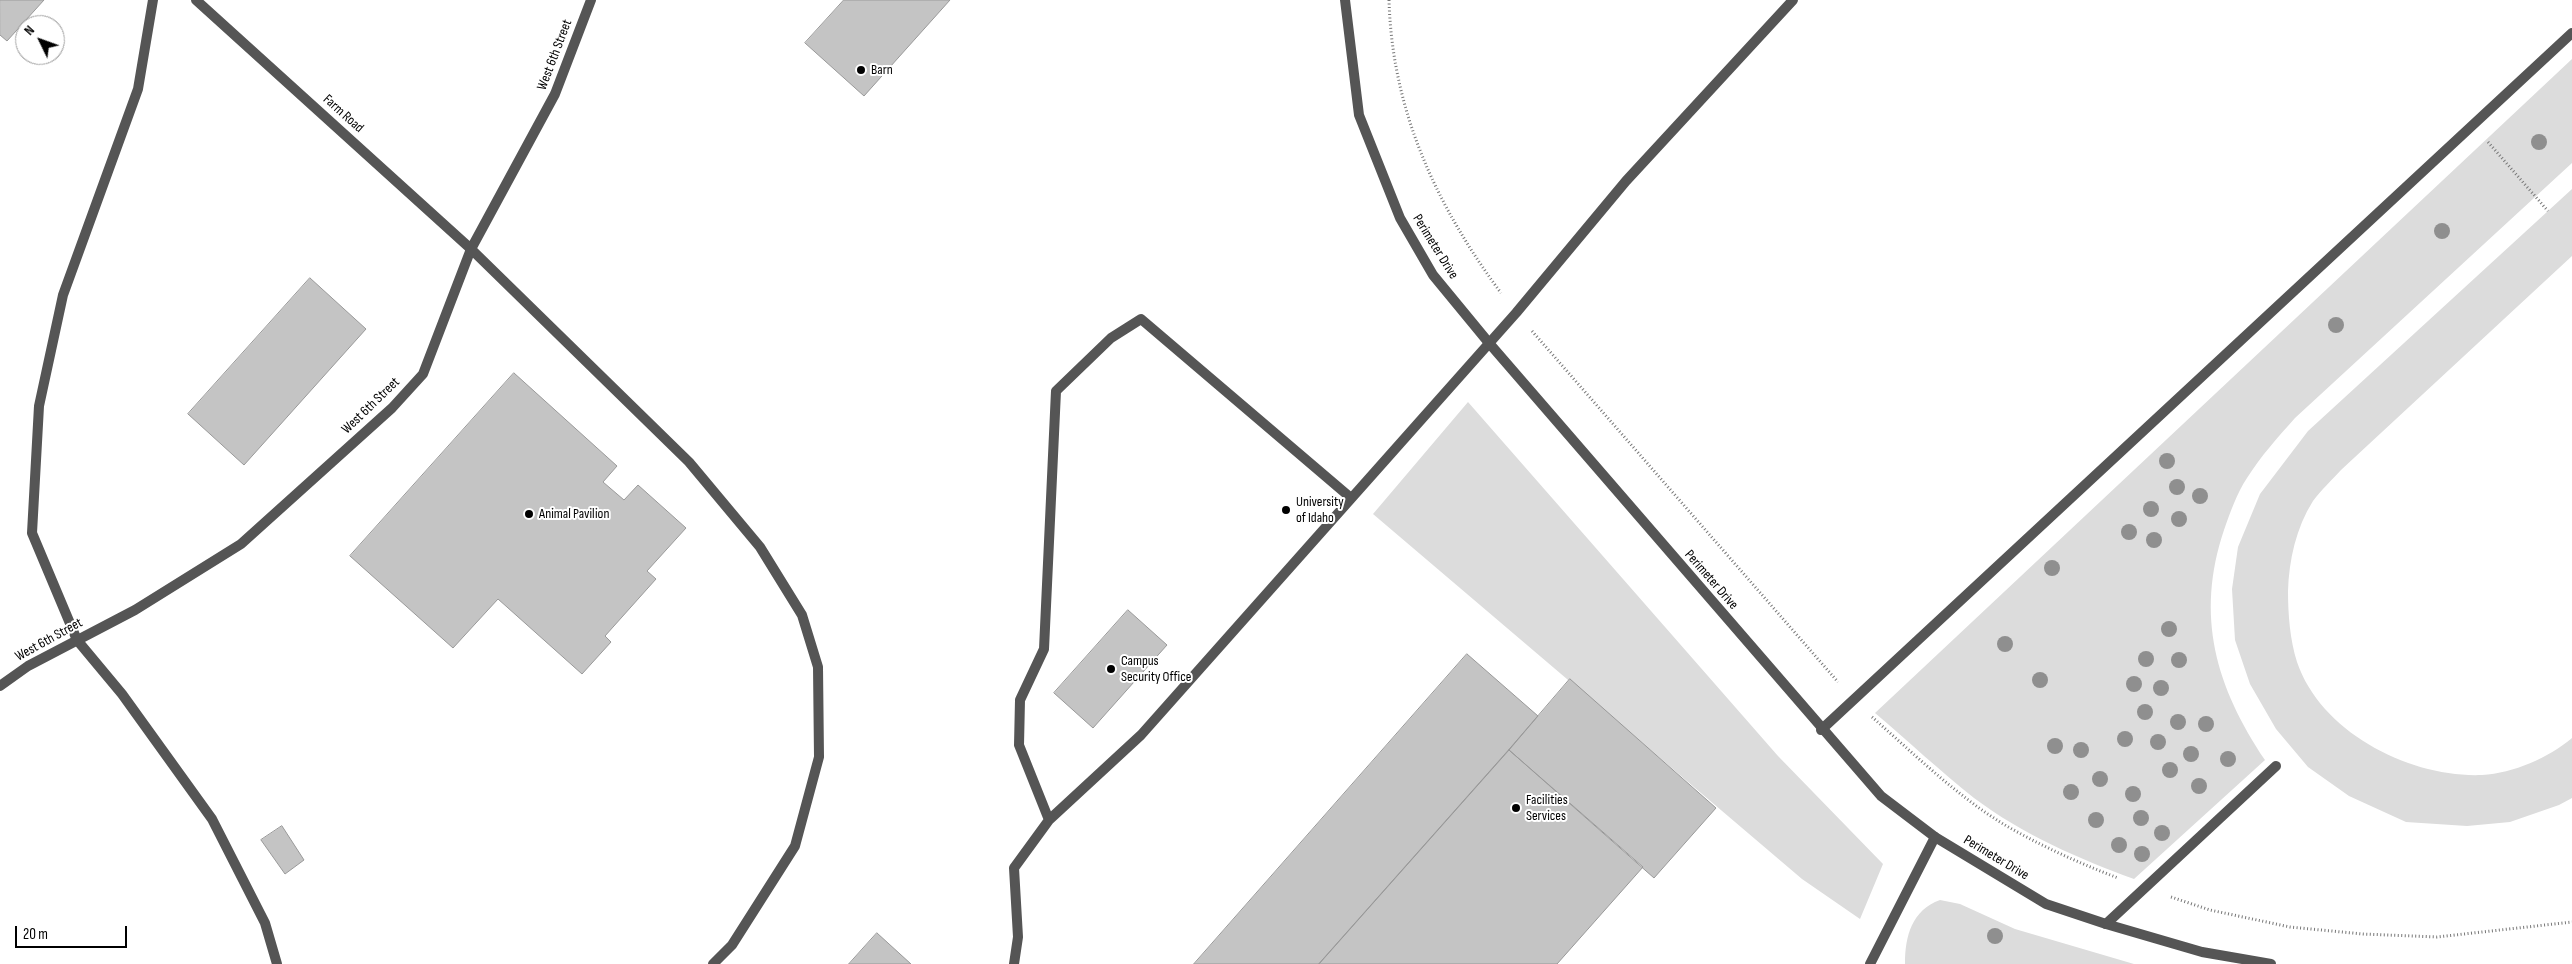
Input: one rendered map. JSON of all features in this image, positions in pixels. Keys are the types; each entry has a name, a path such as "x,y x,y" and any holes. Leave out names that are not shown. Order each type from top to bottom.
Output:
{"street":[{"path":"154,0 138,89 64,295 39,406 32,533 77,640 122,694 212,819 265,923 277,964"},
{"name":"Farm Road","path":"196,0 471,249 689,462 760,547 802,615 818,667 819,757 795,846 732,945 713,964"},
{"name":"West 6th Street","path":"0,686 28,666 135,610 241,544 392,408 423,374 471,249 555,94 591,0"},
{"name":"Perimeter Drive","path":"1345,0 1359,115 1400,218 1433,275 1489,343 1821,730 1881,796 1935,837 2046,904 2202,952 2271,964"},
{"path":"1014,964 1018,937 1014,868 1049,820 1141,735 1516,313 1626,182 1793,0"},
{"path":"1821,730 2572,33"},
{"path":"1049,820 1019,745 1020,700 1044,649 1056,391 1111,338 1141,319 1351,498"},
{"path":"2106,924 2276,766"},
{"path":"1870,964 1935,837"}],"path":[{"path":"1389,0 1390,40 1405,110 1432,182 1477,260 1516,313 1853,700 1936,773 2004,824 2070,859 2143,889 2210,910 2290,927 2363,934 2437,937 2572,922"},
{"path":"2473,125 2548,211"}],"shaded area":[{"path":"2572,59 2572,163 2295,418 2258,462 2243,484 2231,510 2215,562 2211,592 2211,621 2215,650 2223,678 2248,733 2265,760 2134,879 2051,844 1992,811 1961,788 1875,713"},
{"path":"2572,189 2572,256 2341,470 2313,501 2302,522 2294,544 2288,600 2291,636 2297,662 2309,687 2326,710 2347,730 2372,746 2399,759 2427,769 2455,774 2482,775 2518,768 2552,752 2572,738 2572,798 2559,805 2510,822 2467,826 2406,822 2349,796 2308,767 2276,729 2250,684 2235,640 2232,589 2238,547 2260,494 2308,431"},
{"path":"1468,402 1778,756 1883,864 1860,919 1802,879 1373,514"},
{"path":"1940,900 1960,904 2015,929 2134,964 1905,964 1905,954 1912,925 1923,910 1930,904"}],"building":[{"path":"0,0 44,0 30,15 15,15 15,32 7,41 0,35"},
{"name":"Barn","path":"844,0 950,0 864,96 805,43"},
{"path":"310,278 366,329 244,465 188,414"},
{"name":"Animal Pavilion","path":"514,373 617,466 603,482 624,500 638,485 686,528 647,571 656,579 605,636 611,642 582,674 498,599 453,648 350,556"},
{"name":"Campus Security Office","path":"1128,610 1167,645 1093,728 1054,693"},
{"name":"Facilities Services","path":"1467,654 1538,716 1509,750 1319,964 1194,964"},
{"path":"1570,679 1716,808 1654,878 1509,750"},
{"name":"Facilities Services","path":"1509,750 1643,867 1557,964 1319,964"},
{"path":"282,826 304,860 285,874 261,840"},
{"path":"877,933 911,964 849,964"}],"place":[{"name":"Barn","path":"861,70"},
{"name":"University of Idaho","path":"1286,510"},
{"name":"Animal Pavilion","path":"529,514"},
{"name":"Campus Security Office","path":"1111,669"},
{"name":"Facilities Services","path":"1516,808"}]}
